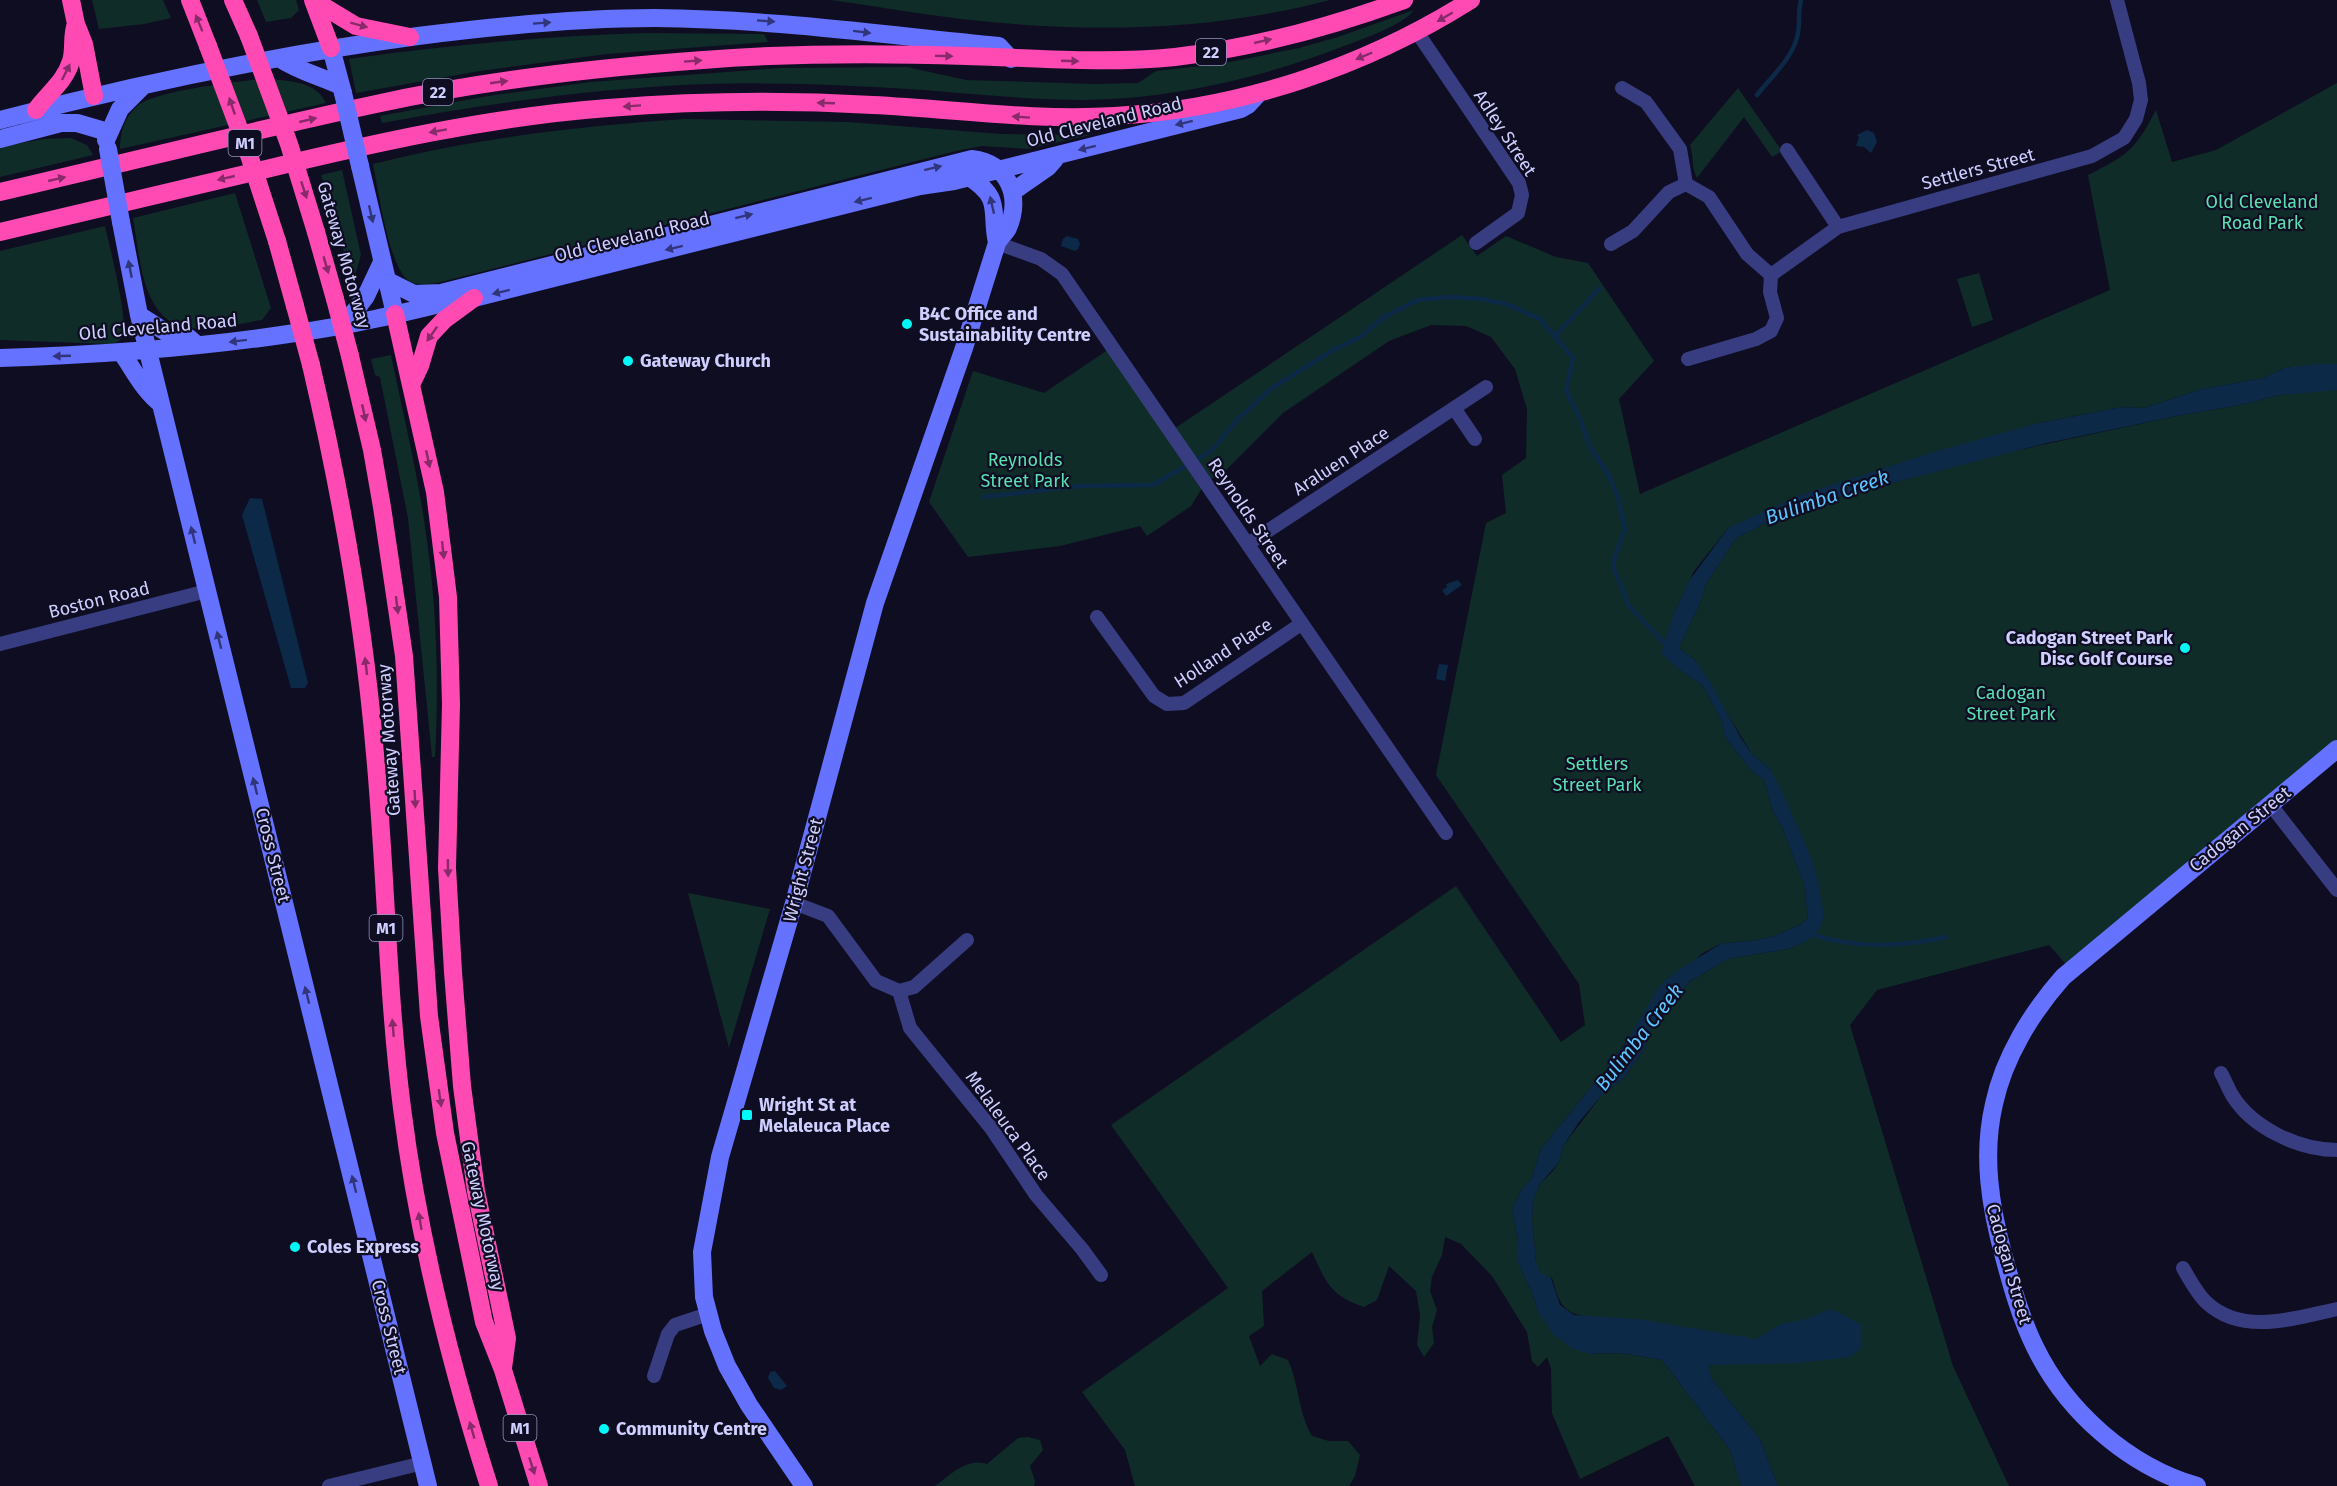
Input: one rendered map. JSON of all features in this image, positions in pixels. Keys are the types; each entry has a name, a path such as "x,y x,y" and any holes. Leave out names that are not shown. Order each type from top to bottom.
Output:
{"highway":[{"path":"71,0 76,24 84,44 94,96"},
{"name":"Gateway Motorway","path":"190,0 246,144 277,241 311,365 343,512 369,691 376,758 390,995 401,1100 412,1174 423,1237 445,1334 489,1486"},
{"name":"Gateway Motorway","path":"233,0 285,133 316,232 350,356 369,438 382,507 404,656 428,1004 445,1133 484,1322 503,1370 539,1486"},
{"path":"313,0 356,26 410,37"},
{"path":"313,0 331,48"},
{"name":"22","path":"0,192 378,103 538,76 653,64 780,56 908,55 1115,60 1202,53 1244,46 1323,27 1404,0"},
{"name":"Old Cleveland Road","path":"0,232 386,141 551,114 657,104 764,101 869,105 1018,117 1079,118 1180,109 1259,93 1334,69 1417,32 1471,0"},
{"path":"36,110 66,74 73,54 73,32 76,24"},
{"path":"411,385 420,366 429,336 444,320 474,298"},
{"path":"395,314 435,492 448,597 451,704 447,868 453,972 462,1086 474,1180 487,1252 507,1338 503,1370"}],"main road":[{"path":"0,120 144,84 331,48 549,22 630,18 777,22 999,46 1011,59"},
{"path":"331,48 395,314"},
{"path":"279,58 296,70 309,72 342,89"},
{"path":"0,139 61,123 77,123 105,140 120,109 144,84"},
{"name":"Old Cleveland Road","path":"0,358 198,346 295,334 474,298 920,186 969,177 1241,109 1259,93"},
{"name":"Cross Street","path":"94,96 105,140 139,315 428,1486"},
{"path":"386,280 414,294 441,293 972,159 987,162 999,169 1008,180 1012,192 1048,167 1058,155"},
{"name":"Wright Street","path":"969,177 984,188 993,200 997,243"},
{"name":"Wright Street","path":"804,1486 749,1405 727,1366 704,1297 702,1252 720,1157 794,903 875,603 962,356 997,243 1008,229 1012,210 1012,192"},
{"path":"345,324 366,296 382,262"},
{"path":"139,315 172,335 189,338 198,346"},
{"path":"121,352 147,393 161,404"},
{"name":"Cadogan Street","path":"2196,1486 2156,1470 2129,1454 2102,1433 2076,1408 2055,1380 2035,1347 2012,1285 1994,1221 1989,1182 1988,1139 1994,1102 2021,1035 2042,1001 2070,969 2337,749"}],"street":[{"name":"Settlers Street","path":"1838,227 2092,156 2124,138 2136,119 2141,100 2139,83 2117,0"},
{"name":"Adley Street","path":"1417,32 1519,183 1522,195 1518,213 1476,243"},
{"path":"1622,88 1646,102 1680,149 1686,184"},
{"path":"1771,275 1838,227 1787,150"},
{"path":"1611,244 1633,231 1670,192 1686,184"},
{"path":"1686,184 1709,197 1748,254 1771,275"},
{"name":"Reynolds Street","path":"997,243 1041,259 1054,266 1062,274 1446,833"},
{"path":"1688,359 1756,339 1771,331 1777,318 1770,292 1771,275"},
{"name":"Araluen Place","path":"1248,544 1486,387"},
{"path":"1454,408 1475,439"},
{"name":"Boston Road","path":"0,644 207,591"},
{"name":"Holland Place","path":"1097,617 1154,696 1167,704 1184,703 1301,624"},
{"path":"2270,804 2337,890"},
{"path":"794,903 828,916 876,981 899,991 914,987 967,940"},
{"name":"Melaleuca Place","path":"899,991 910,1028 991,1128 1036,1195 1101,1275"},
{"path":"2221,1073 2232,1096 2256,1121 2282,1137 2304,1145 2337,1150"},
{"path":"2184,1268 2195,1289 2207,1304 2228,1317 2248,1322 2275,1322 2337,1309"},
{"path":"654,1376 668,1334 675,1325 708,1314"},
{"path":"329,1486 423,1463"}],"green space":[{"path":"92,0 163,0 171,18 144,24 99,29"},
{"path":"257,0 296,0 299,10 291,18 266,22"},
{"path":"831,0 1330,0 1244,18 1112,28 980,21"},
{"path":"1414,10 1409,16 1380,32 1308,59 1245,78 1148,96 1062,100 843,85 707,84 625,89 544,98 382,123 380,116 488,96 591,82 781,68 907,67 966,80 1138,83 1156,71 1220,64 1299,48"},
{"path":"645,33 764,34 768,42 607,54 480,71 356,93 349,59 497,42"},
{"path":"267,79 309,86 316,90 326,103 120,149 122,130 127,118 135,108 150,99 201,87"},
{"path":"2337,83 2337,364 2284,368 2264,378 2202,389 2144,408 2122,407 2039,423 1728,528 1694,571 1673,616 1670,630 1677,668 1703,686 1721,720 1725,737 1750,769 1764,780 1773,812 1782,827 1804,884 1808,918 1800,925 1774,936 1751,941 1722,943 1701,954 1609,1062 1602,1079 1592,1086 1541,1149 1532,1177 1520,1192 1512,1210 1518,1241 1518,1262 1538,1312 1589,1354 1621,1353 1662,1360 1730,1450 1741,1486 1695,1486 1668,1436 1580,1479 1552,1413 1551,1369 1547,1357 1538,1367 1532,1361 1527,1332 1492,1276 1461,1244 1445,1237 1442,1255 1432,1277 1430,1291 1437,1310 1432,1327 1434,1343 1424,1357 1417,1345 1420,1315 1416,1291 1389,1266 1377,1300 1364,1307 1344,1298 1331,1287 1312,1252 1262,1291 1264,1326 1249,1336 1260,1366 1272,1354 1288,1360 1307,1427 1312,1436 1329,1441 1348,1441 1360,1455 1355,1476 1349,1486 1135,1486 1125,1450 1082,1392 1228,1288 1111,1125 1456,886 1561,1042 1585,1025 1579,984 1436,775 1486,523 1506,513 1502,475 1526,458 1527,409 1515,369 1491,337 1466,326 1431,325 1389,341 1283,413 1225,471 1206,482 1191,506 1147,536 1140,526 1060,546 968,557 929,502 973,371 1044,393 1112,347 1171,431 1462,235 1477,256 1506,236 1556,257 1588,263 1654,361 1619,399 1640,494 2110,290 2088,175 2113,162 2129,150 2136,143 2156,110 2172,162 2216,150"},
{"path":"1738,88 1782,151 1772,157 1744,117 1697,178 1690,145"},
{"path":"685,119 848,122 1001,134 1091,135 1028,149 982,146 960,150 437,283 415,284 402,273 385,227 373,164 450,147 528,134"},
{"path":"71,138 87,145 93,155 0,177 0,147 44,139"},
{"path":"342,170 361,255 353,282 321,175"},
{"path":"235,193 271,308 262,320 225,326 197,329 173,323 161,313 146,285 133,218"},
{"path":"105,226 123,317 124,329 120,340 110,344 0,340 0,251"},
{"path":"1979,273 1993,320 1972,327 1957,279"},
{"path":"391,355 419,489 430,562 436,645 435,757 432,757 408,518 380,377 375,375 371,359"},
{"name":"Cadogan Street Park","path":"2337,390 2337,749 2070,969 2049,945 1877,990 1850,1025 1953,1366 2009,1486 1778,1486 1760,1439 1711,1378 1709,1365 1590,1317 1573,1313 1563,1306 1552,1278 1541,1274 1536,1262 1532,1220 1533,1201 1540,1184 1559,1162 1564,1145 1601,1096 1623,1079 1645,1048 1649,1031 1663,1017 1689,982 1727,959 1788,949 1801,944 1824,916 1771,770 1752,754 1694,659 1679,648 1700,603 1706,584 1736,538 1804,507 1995,455 2279,395"},
{"path":"688,893 770,909 729,1048"},
{"path":"1028,1437 1040,1440 1043,1450 1030,1466 1035,1481 1034,1486 935,1486 966,1465 980,1462 987,1464 1018,1438"}],"water":[{"path":"1867,130 1874,133 1877,142 1871,153 1864,147 1856,146 1859,137 1857,135"},
{"path":"1067,236 1078,239 1080,244 1078,249 1075,251 1061,246 1063,239"},
{"name":"Bulimba Creek","path":"2337,364 2337,390 2279,395 2245,404 2047,443 1804,507 1736,538 1706,584 1700,603 1679,648 1694,659 1710,682 1752,754 1771,770 1811,857 1824,916 1820,928 1811,938 1801,944 1788,949 1727,959 1689,982 1663,1017 1649,1031 1645,1048 1623,1079 1601,1096 1579,1122 1564,1145 1559,1162 1540,1184 1533,1201 1532,1220 1536,1262 1541,1273 1551,1278 1560,1305 1574,1315 1638,1319 1756,1339 1781,1324 1803,1320 1831,1309 1862,1325 1862,1347 1851,1357 1797,1363 1709,1365 1711,1378 1760,1439 1778,1486 1741,1486 1730,1450 1662,1360 1621,1353 1589,1354 1572,1348 1554,1335 1538,1312 1518,1262 1518,1241 1512,1210 1520,1192 1532,1177 1541,1149 1592,1086 1602,1079 1609,1062 1625,1044 1660,985 1677,971 1722,943 1751,941 1774,936 1800,925 1808,918 1804,884 1782,827 1773,812 1764,780 1750,769 1725,737 1721,720 1703,686 1677,668 1661,653 1673,616 1689,581 1728,528 1797,496 1937,451 2039,423 2122,407 2144,408 2202,389 2264,378 2284,368"},
{"path":"250,498 262,499 308,683 305,688 291,688 242,515"},
{"path":"1458,580 1462,585 1446,596 1442,590 1447,587 1446,584"},
{"path":"1439,664 1448,665 1445,681 1436,679"},
{"path":"775,1371 787,1386 781,1390 774,1388 768,1378 770,1372"}],"waterway":[{"path":"1757,95 1782,66 1796,42 1801,0"},
{"path":"1554,337 1600,288"},
{"path":"983,497 1079,486 1153,485 1211,451 1238,419 1272,388 1335,349 1360,337 1384,317 1417,300 1450,297 1482,299 1506,304 1540,319 1573,358 1566,391 1581,421 1589,445 1609,476 1618,497 1625,529 1613,566 1629,606 1667,646"},
{"path":"1810,934 1844,942 1878,945 1912,943 1946,937"}],"place":[{"name":"B4C Office and Sustainability Centre","path":"907,324"},
{"name":"Gateway Church","path":"628,361"},
{"name":"Cadogan Street Park Disc Golf Course","path":"2185,648"},
{"name":"Wright St at Melaleuca Place","path":"747,1115"},
{"name":"Coles Express","path":"295,1247"},
{"name":"Community Centre","path":"604,1429"}],"park label":[{"name":"Old Cleveland Road Park","path":"2262,212"},
{"name":"Reynolds Street Park","path":"1025,470"},
{"name":"Settlers Street Park","path":"1597,774"}]}
